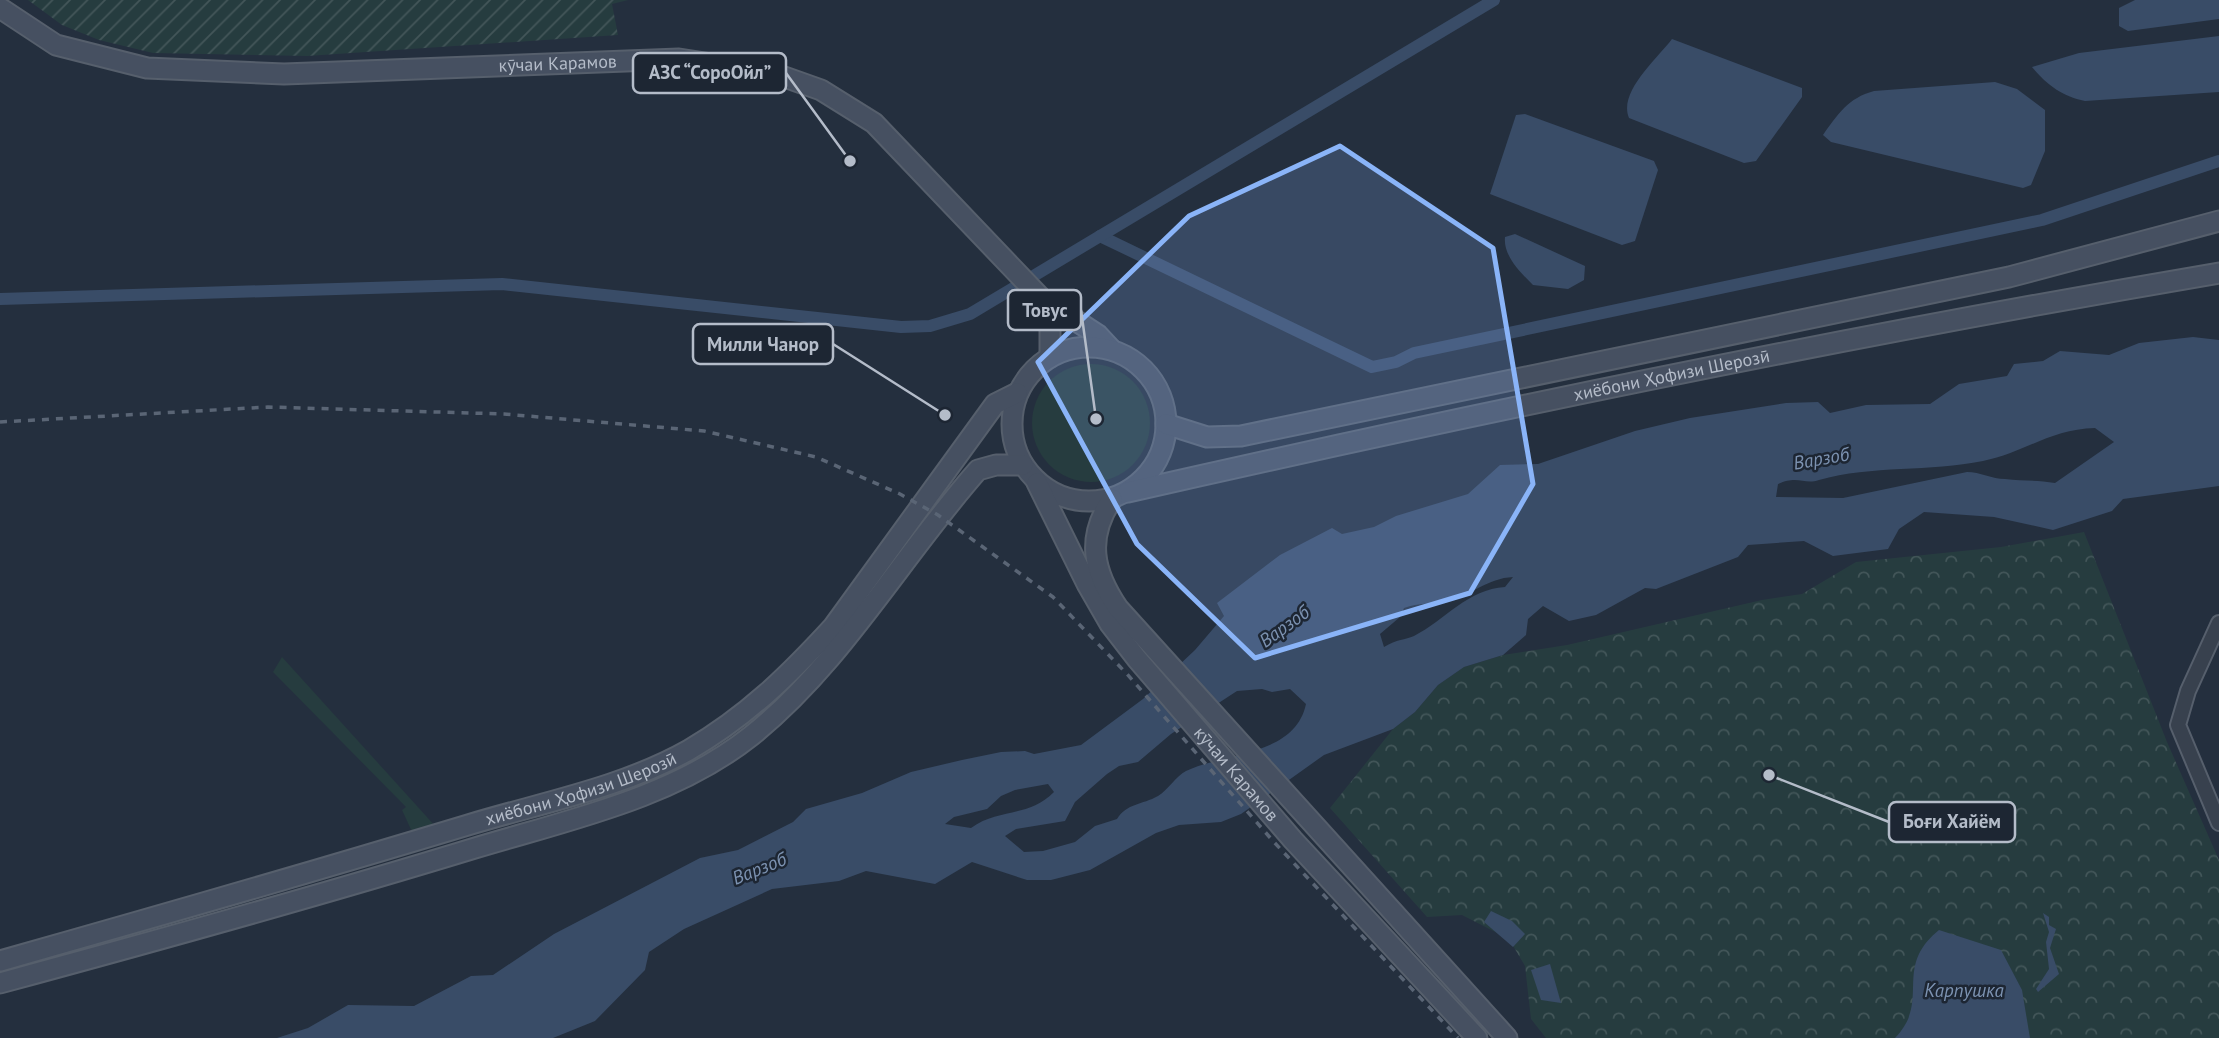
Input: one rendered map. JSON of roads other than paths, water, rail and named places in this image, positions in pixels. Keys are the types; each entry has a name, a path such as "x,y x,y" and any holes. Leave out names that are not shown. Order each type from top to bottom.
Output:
{"main road":[{"name":"кӯчаи Карамов","path":"0,8 56,46 147,68 284,74 679,59 776,74 821,90 874,123 998,249 1041,298 1098,335 1111,349"},
{"name":"хиёбони Ҳофизи Шерозӣ","path":"1167,424 1206,436 1241,436 2009,277 2219,221"},
{"name":"хиёбони Ҳофизи Шерозӣ","path":"1111,349 1090,346 1069,349 1050,357 1037,366 1017,393 1013,408 1012,437 1023,465 1037,483 1060,497 1086,502 1279,457 2008,309 2219,273"},
{"name":"кӯчаи Карамов","path":"1041,298 1050,320 1050,357"},
{"path":"1111,349 1129,358 1150,378 1164,404 1167,424 1164,444 1156,463 1144,479 1120,495"},
{"name":"хиёбони Ҳофизи Шерозӣ","path":"0,961 316,871 572,794 623,778 686,752 742,718 833,627 995,404 1017,393"},
{"name":"хиёбони Ҳофизи Шерозӣ","path":"0,983 340,889 578,817 640,796 698,770 750,737 803,687 978,470 996,465 1023,465"},
{"name":"кӯчаи Карамов","path":"1037,483 1087,584 1110,624 1137,659 1293,840 1477,1038"},
{"name":"кӯчаи Карамов","path":"1120,495 1098,523 1094,551 1095,566 1118,608 1507,1038"},
{"path":"572,794 578,817"}],"street":[{"path":"2218,627 2188,691 2178,725 2219,823"}],"water":[{"path":"2135,0 2219,0 2219,19 2128,31 2119,26 2119,8"},
{"path":"2219,36 2219,92 2085,101 2056,89 2032,67 2079,53"},
{"path":"1672,39 1802,88 1802,97 1756,161 1744,163 1629,118 1627,108 1634,87"},
{"path":"1995,82 2017,89 2045,110 2045,151 2031,185 2023,188 1831,142 1823,135 1850,102 1874,91"},
{"path":"1525,114 1654,161 1658,170 1635,241 1622,245 1490,194 1516,115"},
{"path":"1515,234 1585,266 1584,280 1568,289 1533,285 1514,264 1507,251 1505,237"},
{"name":"Варзоб","path":"2193,337 2219,340 2219,486 2123,499 2112,511 2053,530 1994,517 1924,512 1899,529 1888,549 1833,556 1804,541 1748,545 1738,557 1656,589 1645,588 1596,615 1569,621 1543,606 1528,619 1526,635 1503,655 1464,667 1438,685 1415,712 1393,729 1324,755 1241,814 1221,822 1179,825 1156,833 1090,870 1051,880 1027,880 972,862 935,884 866,871 839,881 772,889 684,929 649,952 645,970 595,1021 553,1038 277,1038 308,1028 348,1005 414,1006 471,976 493,975 554,934 700,858 738,850 793,822 806,809 862,793 911,772 962,760 1001,752 1025,751 1034,754 1081,745 1143,699 1195,650 1224,616 1217,603 1280,555 1332,528 1342,534 1374,527 1396,516 1468,494 1500,465 1538,464 1635,431 1690,418 1786,403 1818,402 1830,413 1866,405 1930,404 1959,384 2007,376 2014,364 2043,361 2060,351 2109,355 2139,343","holes":["2095,428 2114,442 2055,483 2000,479 1967,472 1843,498 1776,497 1778,484 1785,481 1814,481 1860,472 1983,461 2079,429","1513,577 1505,587 1480,593 1414,636 1384,647 1380,634 1400,617 1404,608 1455,599 1504,578","1262,689 1272,692 1290,689 1306,704 1299,721 1288,734 1274,743 1186,771 1158,796 1130,807 1117,819 1095,826 1075,842 1043,851 1024,852 1005,836 1016,829 1065,821 1075,802 1107,774 1119,766 1138,762 1171,734 1237,691","1048,784 1054,792 1034,806 992,818 971,828 945,824 954,817 987,809 1001,796 1015,790"]},
{"path":"1491,911 1512,921 1525,934 1513,947 1484,922"},
{"path":"2043,913 2049,917 2049,925 2056,929 2050,948 2059,974 2038,992 2036,989 2049,969 2046,942 2049,932"},
{"name":"Карпушка","path":"1939,930 2001,950 2022,990 2030,1038 1895,1038 1906,1024 1911,1010 1914,971 1918,958 1925,944"},
{"path":"1550,964 1561,1003 1541,1000 1531,970"}],"waterway":[{"path":"0,299 502,284 901,327 930,326 970,314 1494,0"},
{"path":"1100,236 1372,367 1396,362 1414,353 2042,220 2219,161"}],"railway":[{"path":"0,422 268,407 504,414 704,431 816,457 900,494 938,515 1053,597 1127,674 1273,841 1458,1038"}],"place":[{"name":"АЗС “СороОйл”","path":"850,161"},
{"name":"Милли Чанор","path":"945,415"},
{"name":"Товус","path":"1096,419"},
{"name":"Боғи Хайём","path":"1769,775"}]}
